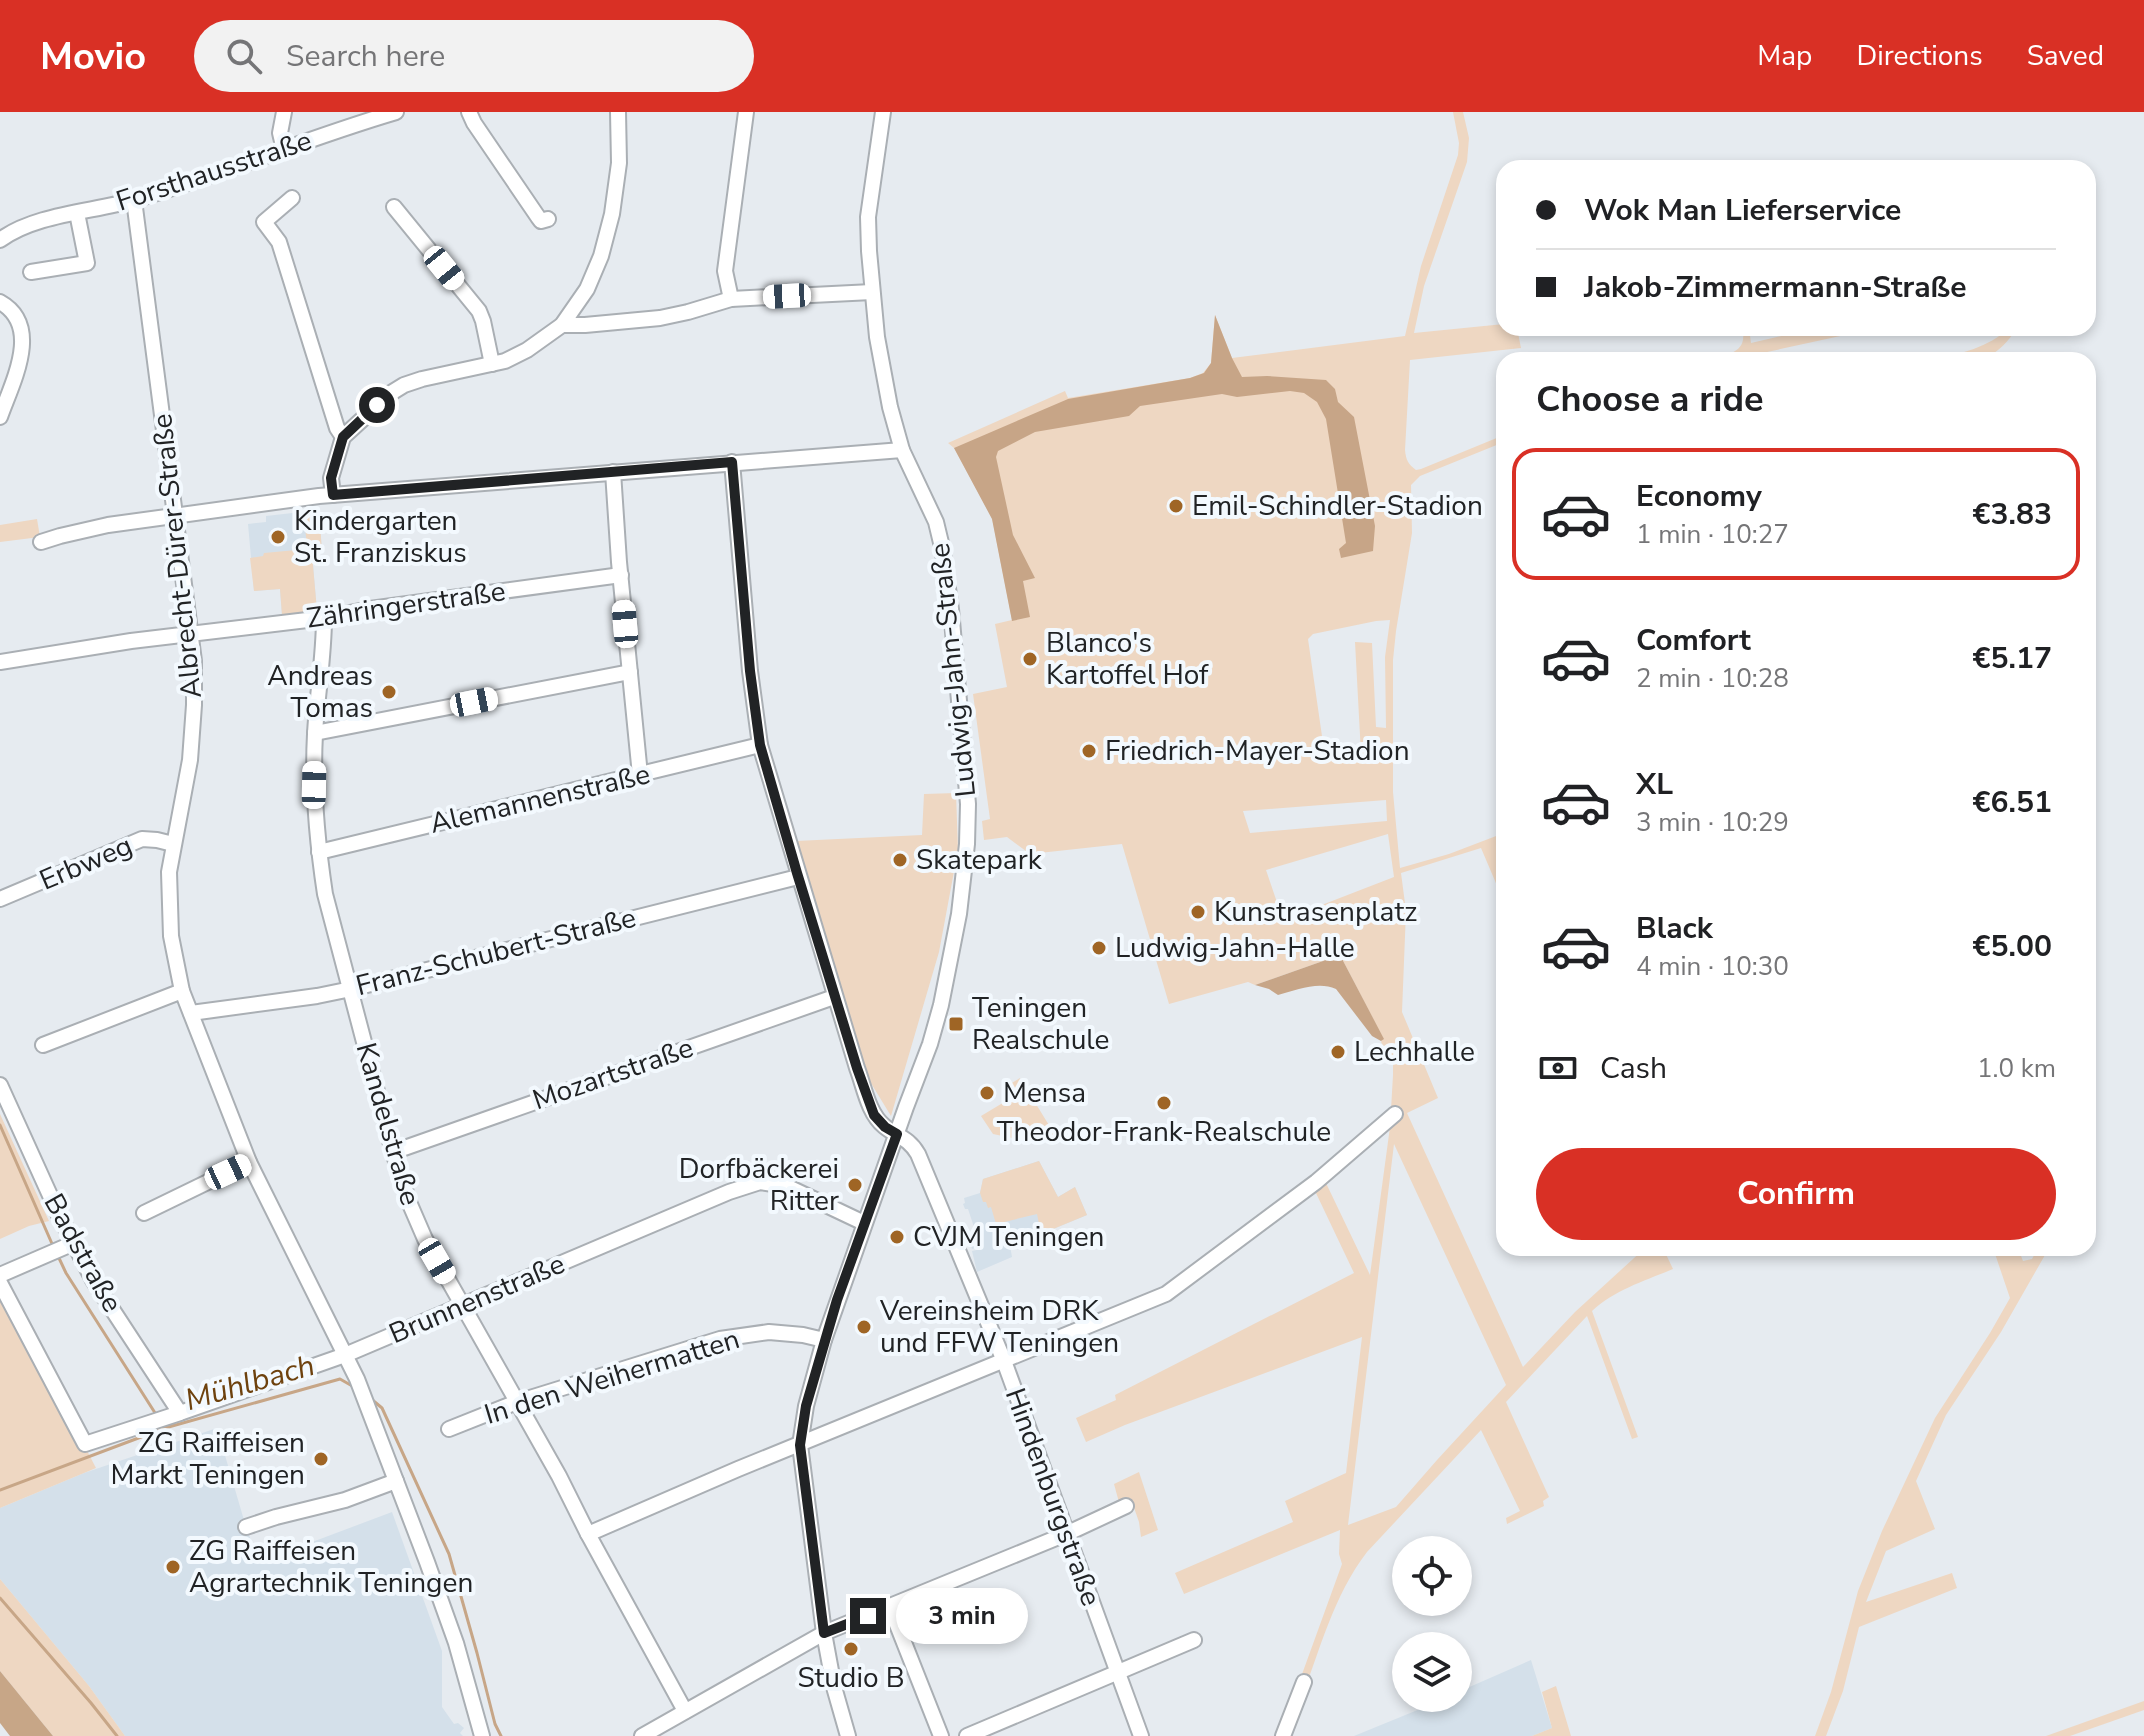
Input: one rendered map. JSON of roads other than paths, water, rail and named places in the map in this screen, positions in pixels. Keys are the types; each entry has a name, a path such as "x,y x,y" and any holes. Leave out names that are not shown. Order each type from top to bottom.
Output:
{"street":[{"path":"284,112 280,133 284,150"},
{"name":"Forsthausstraße","path":"0,240 23,228 134,200 284,150 366,116 396,112"},
{"path":"469,112 538,217 541,221 548,219"},
{"path":"333,495 331,478 343,437 391,393 404,385 505,361 527,350 562,325 587,289 601,256 612,214 619,163 618,112"},
{"path":"731,299 725,271 746,112"},
{"name":"Ludwig-Jahn-Straße","path":"848,1736 834,1687 824,1633 800,1445 806,1406 824,1340 930,1044 943,997 959,914 968,804 951,609 942,547 936,522 902,450 890,407 877,337 868,217 883,112"},
{"path":"292,198 264,222 279,242 337,428 343,437"},
{"name":"Albrecht-Dürer-Straße","path":"134,200 194,661 190,760 169,872 171,936 182,991 249,1162 357,1379 456,1643 482,1736"},
{"path":"394,207 479,311 492,364"},
{"name":"Forsthausstraße","path":"31,272 87,263 77,213"},
{"path":"562,325 660,318 731,299 872,292"},
{"path":"0,302 17,320 24,339 20,361 0,417"},
{"path":"41,542 108,525 333,495 902,450"},
{"name":"Hindenburgstraße","path":"732,462 750,671 760,745 834,997 874,1115 885,1127 913,1145 918,1154 1004,1361 1141,1736"},
{"path":"613,472 640,775"},
{"name":"Zähringerstraße","path":"0,662 621,575"},
{"name":"Kandelstraße","path":"324,618 314,792 325,894 409,1202 425,1239 685,1711"},
{"path":"315,733 630,672"},
{"name":"Alemannenstraße","path":"319,852 760,745"},
{"name":"Erbweg","path":"0,899 142,839 173,844"},
{"name":"Franz-Schubert-Straße","path":"191,1013 351,989 798,877"},
{"path":"43,1045 182,991"},
{"name":"Mozartstraße","path":"393,1152 834,997"},
{"name":"Badstraße","path":"0,1085 58,1213 68,1245 93,1280 173,1416"},
{"path":"588,1534 738,1469 1166,1294 1316,1182 1395,1114"},
{"path":"144,1213 249,1162"},
{"name":"Brunnenstraße","path":"0,1283 85,1444 345,1355 729,1192 760,1182 786,1186 864,1223"},
{"path":"0,1275 68,1245"},
{"name":"In den Weihermatten","path":"449,1429 517,1402 720,1339 769,1332 824,1340"},
{"path":"246,1527 345,1500 396,1481"},
{"path":"642,1736 824,1633 1066,1534 1126,1506"},
{"path":"890,1607 941,1736"},
{"path":"967,1736 1194,1640"},
{"path":"1283,1736 1304,1682"}],"waterway":[{"name":"Mühlbach","path":"0,1125 53,1246"},
{"name":"Mühlbach","path":"58,1256 157,1416"},
{"name":"Mühlbach","path":"161,1423 165,1428 340,1379 354,1387"},
{"name":"Mühlbach","path":"370,1398 382,1408 449,1554 495,1724 501,1736"},
{"path":"0,1490 165,1428"},
{"path":"0,1598 117,1736"}],"place":[{"name":"Emil-Schindler-Stadion","path":"1176,506"},
{"name":"Kindergarten St. Franziskus","path":"278,537"},
{"name":"Blanco's Kartoffel Hof","path":"1030,659"},
{"name":"Andreas Tomas","path":"389,692"},
{"name":"Friedrich-Mayer-Stadion","path":"1089,751"},
{"name":"Skatepark","path":"900,860"},
{"name":"Kunstrasenplatz","path":"1198,912"},
{"name":"Ludwig-Jahn-Halle","path":"1099,948"},
{"name":"Teningen Realschule","path":"956,1024"},
{"name":"Lechhalle","path":"1338,1052"},
{"name":"Mensa","path":"987,1093"},
{"name":"Theodor-Frank-Realschule","path":"1164,1103"},
{"name":"Dorfbäckerei Ritter","path":"855,1185"},
{"name":"CVJM Teningen","path":"897,1237"},
{"name":"Vereinsheim DRK und FFW Teningen","path":"864,1327"},
{"name":"ZG Raiffeisen Markt Teningen","path":"321,1459"},
{"name":"ZG Raiffeisen Agrartechnik Teningen","path":"173,1567"},
{"name":"Studio B","path":"851,1649"}]}
